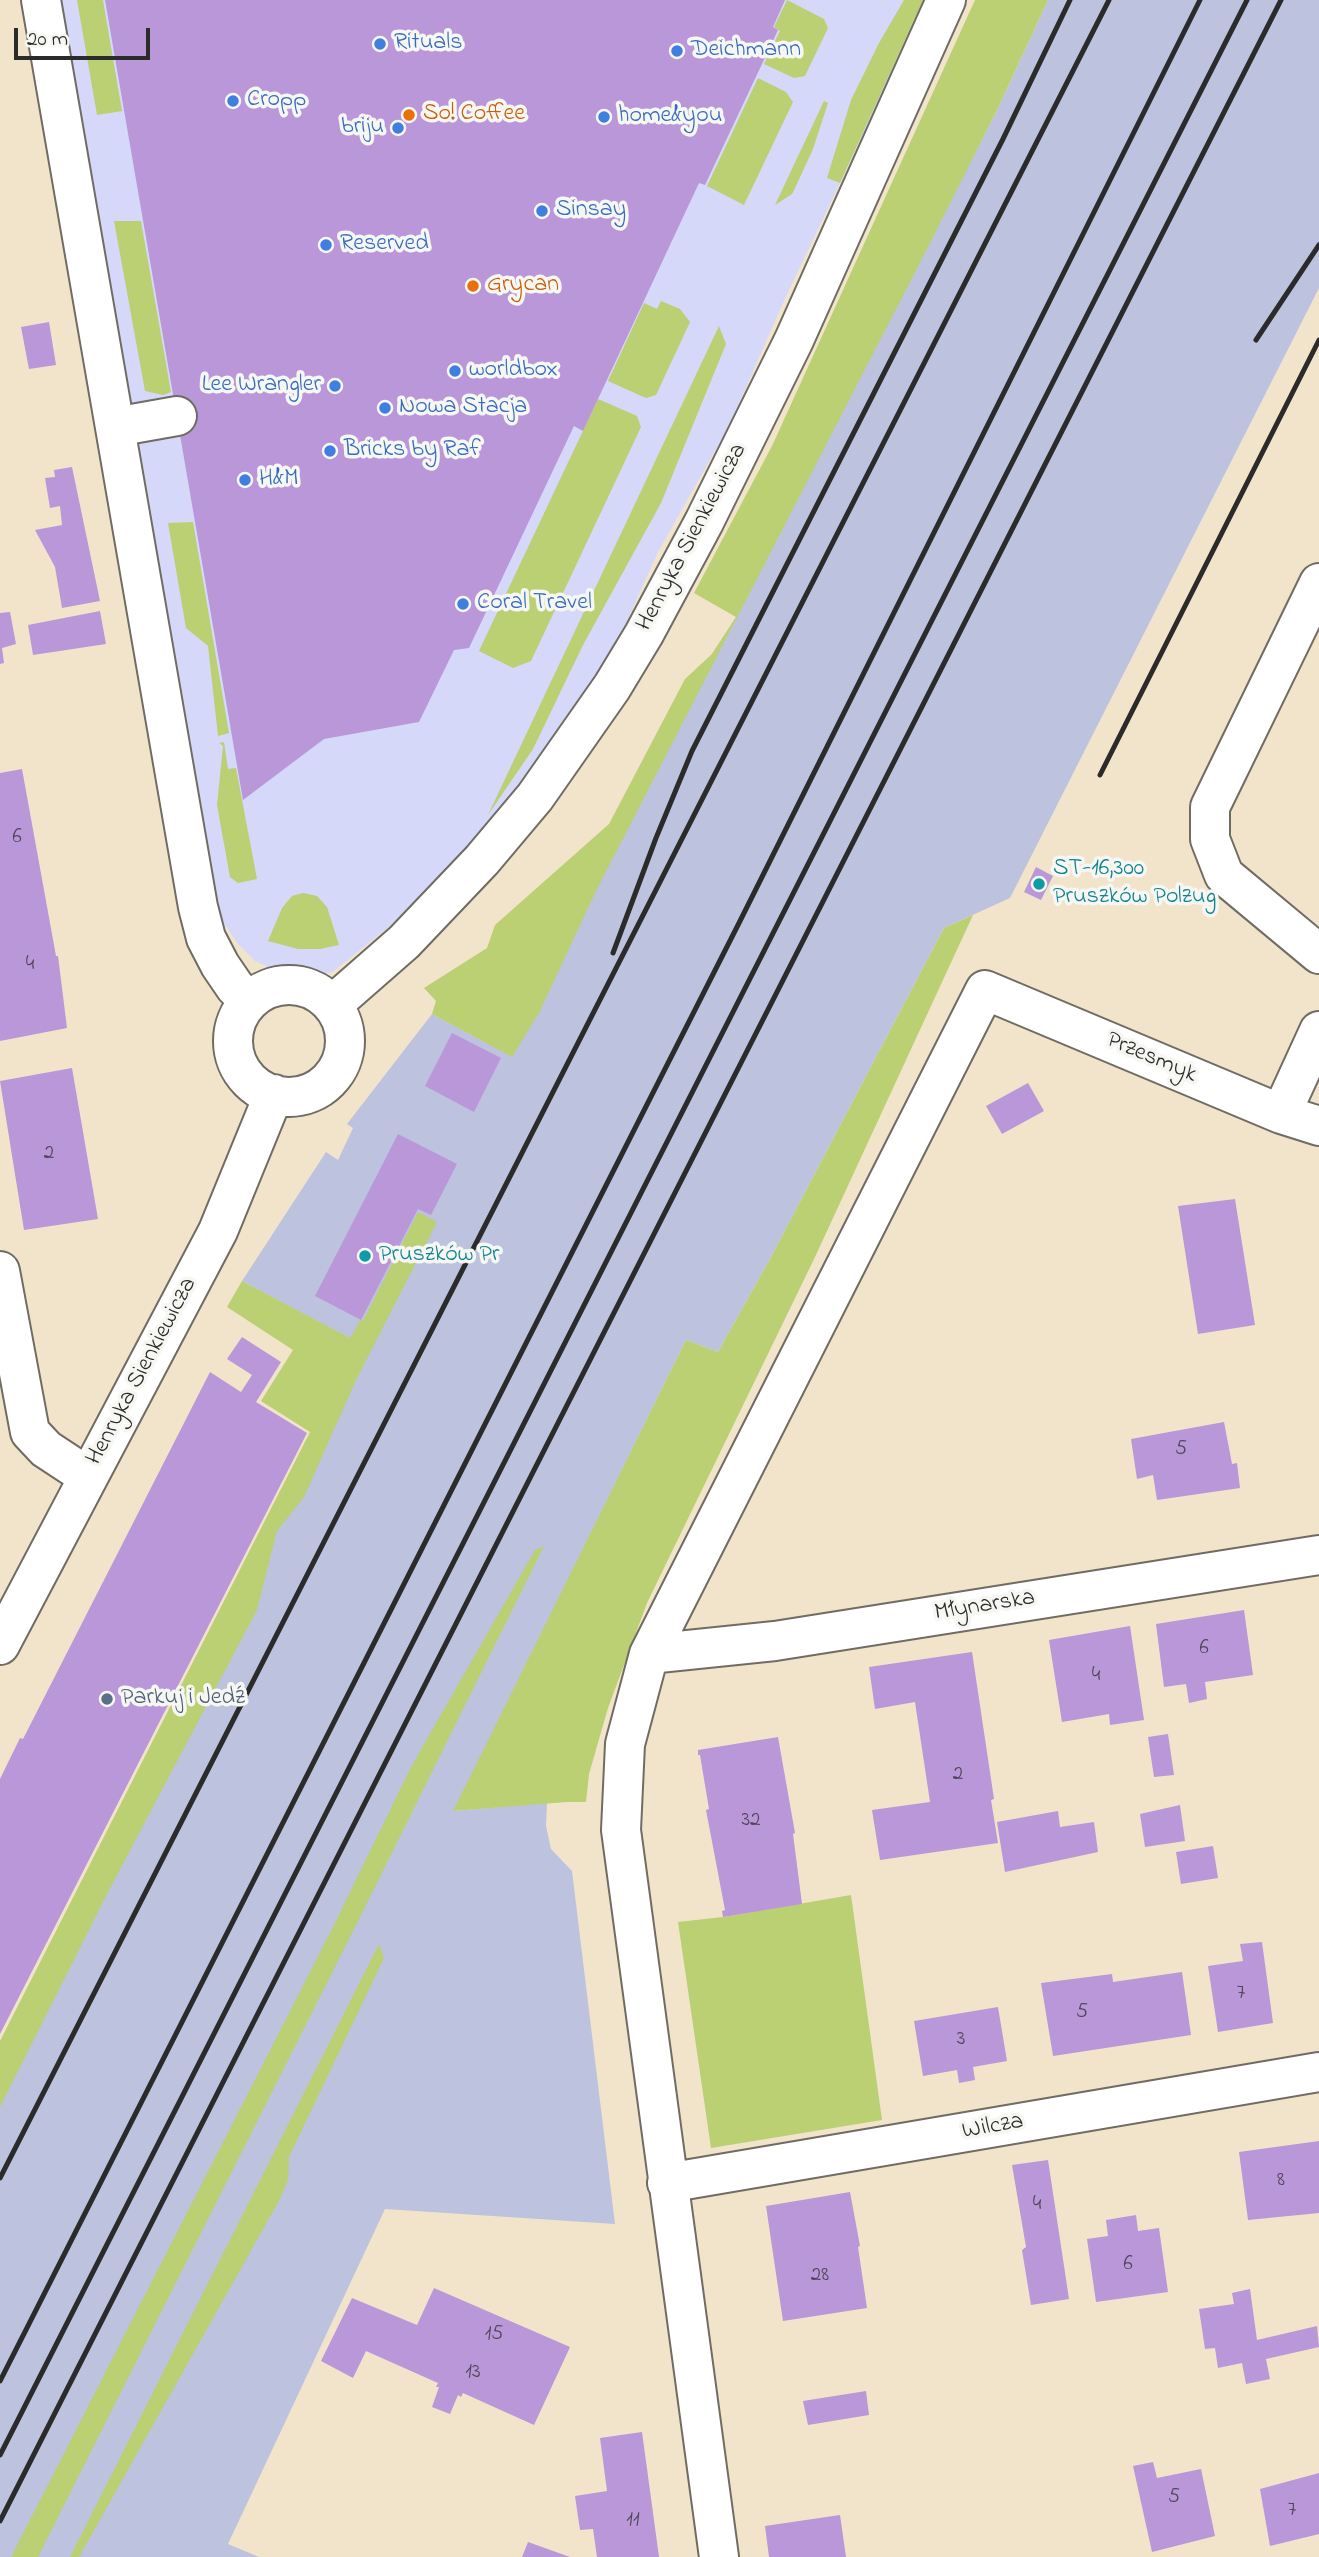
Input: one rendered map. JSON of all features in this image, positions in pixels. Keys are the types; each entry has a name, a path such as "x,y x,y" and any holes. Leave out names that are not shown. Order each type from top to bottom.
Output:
{"street":[{"path":"41,0 202,925 220,965 235,987 249,1001"},
{"name":"Henryka Sienkiewicza","path":"332,1005 404,942 482,860 535,797 624,666 704,522 794,340 946,0"},
{"path":"115,427 177,416"},
{"path":"1319,583 1210,807 1210,839 1224,874 1319,954"},
{"path":"282,985 301,986 318,993 332,1005 342,1023 345,1043 340,1062 330,1079 313,1092 294,1097 274,1094 256,1086 243,1073 235,1055 233,1036 238,1017 249,1001 264,990 282,985"},
{"name":"Przesmyk","path":"649,1654 985,990 1281,1114 1319,1126"},
{"path":"1281,1114 1319,1031"},
{"name":"Henryka Sienkiewicza","path":"0,1645 218,1231 274,1094"},
{"path":"0,1271 30,1432 46,1449 87,1476"},
{"name":"Młynarska","path":"649,1654 775,1641 1319,1555"},
{"path":"649,1654 625,1744 621,1830 719,2557"},
{"name":"Wilcza","path":"667,2183 1319,2072"}],"shaded area":[{"name":"Nowa Stacja","path":"61,0 921,0 881,97 783,303 729,426 658,552 597,688 530,779 405,914 334,971 314,977 296,977 255,961 238,944 221,919 200,815"},
{"path":"1048,0 1319,0 1319,288 1010,898 944,928 770,1259 718,1352 686,1340 454,1811 547,1803 546,1826 551,1849 572,1871 615,2224 385,2209 228,2544 259,2557 0,2557 0,2056 319,1422 349,1338 242,1281 326,1152 338,1160 353,1128 347,1124 432,1014 494,1047 678,707 736,617 997,110"}],"green space":[{"path":"77,0 103,0 122,111 97,115"},
{"path":"787,0 824,19 828,28 805,76 794,78 764,64 780,31 774,27"},
{"path":"904,0 923,0 840,183 827,178 851,100"},
{"path":"975,0 1048,0 997,110 926,251 595,893 540,1011 512,1057 432,1014 436,1001 424,988 487,948 495,925 609,824 685,679 712,654 736,617 694,593 772,446"},
{"path":"758,78 786,92 793,102 744,205 707,186"},
{"path":"824,101 828,103 813,149 795,188 792,194 775,205"},
{"path":"114,221 141,221 171,392 163,395 145,391"},
{"path":"661,301 680,309 690,322 656,395 646,398 608,381 644,303 657,309"},
{"path":"719,326 726,344 661,503 583,645 533,749 488,815"},
{"path":"598,399 637,416 641,427 531,661 513,668 479,651"},
{"path":"193,522 229,733 218,736 208,646 186,628 168,523"},
{"path":"224,742 228,769 236,768 257,879 238,883 230,877 217,805 223,746 219,743"},
{"path":"303,893 317,896 327,907 339,945 320,949 298,949 268,941 282,908 292,896"},
{"path":"973,915 815,1257 647,1603 608,1708 589,1774 586,1802 453,1811 686,1340 718,1352 770,1259 944,928"},
{"path":"418,1212 437,1222 357,1378 304,1497 277,1531 257,1610 107,1894 0,2107 0,2041 310,1432 261,1401 293,1350 227,1307 242,1281 350,1338 364,1319"},
{"path":"544,1546 38,2557 11,2557 333,1927 411,1767 535,1550"},
{"path":"851,1895 882,2120 711,2148 678,1922"},
{"path":"379,1944 384,1958 289,2157 288,2180 280,2199 79,2557 70,2557"}],"building":[{"name":"Nowa Stacja","path":"105,0 785,0 773,27 778,30 705,185 699,183 583,431 574,426 469,648 454,650 419,722 324,739 243,800"},
{"path":"49,322 56,365 29,369 21,327"},
{"path":"72,467 100,601 62,608 55,567 35,530 62,525 60,506 50,508 45,478 55,477 54,470"},
{"path":"100,611 106,644 33,655 28,625"},
{"path":"10,612 16,644 2,648 4,663 0,664 0,613"},
{"path":"22,769 58,956 67,1028 0,1041 0,773"},
{"name":"ST-16,300 Pruszków Polzug","path":"1036,867 1053,876 1041,900 1024,892"},
{"path":"452,1033 501,1058 474,1112 425,1086"},
{"path":"72,1068 98,1219 24,1230 0,1081"},
{"path":"1028,1083 1044,1111 1002,1134 986,1106"},
{"name":"Pruszków Pr","path":"398,1134 457,1164 431,1215 418,1209 361,1320 315,1296"},
{"path":"1235,1199 1255,1325 1198,1334 1178,1206"},
{"name":"Parkuj i Jedź","path":"242,1337 281,1362 256,1402 307,1433 0,2034 0,1779 210,1372 241,1392 252,1375 227,1359"},
{"path":"1224,1422 1232,1464 1237,1463 1240,1488 1157,1500 1153,1475 1137,1479 1131,1439"},
{"path":"1244,1610 1253,1675 1205,1682 1207,1699 1189,1703 1186,1684 1164,1687 1156,1624"},
{"path":"1130,1626 1144,1720 1110,1725 1109,1714 1062,1722 1049,1640"},
{"path":"972,1652 998,1843 880,1860 872,1810 930,1802 915,1702 875,1709 869,1667"},
{"path":"1168,1734 1174,1775 1154,1777 1148,1737"},
{"path":"778,1737 795,1833 802,1904 723,1917 722,1911 725,1910 698,1750"},
{"path":"1180,1805 1185,1841 1145,1847 1140,1814"},
{"path":"1058,1811 1060,1827 1094,1822 1098,1852 1005,1872 997,1822"},
{"path":"1213,1846 1218,1878 1181,1884 1176,1852"},
{"path":"1262,1942 1273,2023 1218,2032 1208,1966 1243,1961 1240,1944"},
{"path":"1182,1972 1191,2035 1053,2056 1041,1983 1112,1974 1113,1982"},
{"path":"998,2007 1007,2061 973,2067 975,2080 959,2083 957,2070 923,2076 914,2021"},
{"path":"1319,2141 1319,2213 1248,2220 1239,2152"},
{"path":"1048,2160 1069,2299 1031,2305 1022,2250 1026,2247 1012,2165"},
{"path":"850,2192 867,2308 783,2321 766,2206"},
{"path":"1136,2215 1138,2231 1159,2228 1168,2292 1096,2302 1087,2239 1108,2236 1106,2220"},
{"path":"434,2288 570,2347 534,2425 463,2393 461,2397 458,2395 450,2414 432,2407 438,2383 366,2351 353,2378 321,2361 352,2298 417,2325"},
{"path":"1250,2289 1257,2340 1317,2326 1319,2347 1266,2359 1270,2379 1246,2384 1242,2363 1218,2368 1215,2348 1205,2349 1199,2309 1234,2304 1232,2293"},
{"path":"866,2391 869,2415 808,2425 803,2401"},
{"path":"642,2432 659,2557 597,2557 593,2529 580,2530 575,2496 607,2491 600,2438"},
{"path":"1153,2462 1157,2478 1201,2469 1215,2536 1152,2552 1133,2466"},
{"path":"1319,2473 1319,2534 1270,2546 1260,2489"},
{"path":"840,2515 846,2557 769,2557 765,2526"},
{"path":"528,2542 570,2557 522,2557"}],"railway":[{"path":"613,953 692,751 1003,139 1070,0"},
{"path":"0,2178 1109,0"},
{"path":"0,2381 738,925 1200,0"},
{"path":"0,2455 1247,0"},
{"path":"0,2521 1281,0"},
{"path":"1256,340 1319,245"},
{"path":"1100,775 1319,340"}],"place":[{"name":"Rituals","path":"380,44"},
{"name":"Deichmann","path":"677,51"},
{"name":"Cropp","path":"233,101"},
{"name":"So! Coffee","path":"409,115"},
{"name":"home&you","path":"604,117"},
{"name":"briju","path":"398,128"},
{"name":"Sinsay","path":"542,211"},
{"name":"Reserved","path":"326,245"},
{"name":"Grycan","path":"473,286"},
{"name":"worldbox","path":"455,371"},
{"name":"Lee Wrangler","path":"335,386"},
{"name":"Nowa Stacja","path":"385,408"},
{"name":"Bricks by Raf","path":"330,451"},
{"name":"H&M","path":"245,480"},
{"name":"Coral Travel","path":"463,604"},
{"name":"ST-16,300 Pruszków Polzug","path":"1039,884"},
{"name":"Pruszków Pr","path":"365,1256"},
{"name":"Parkuj i Jedź","path":"107,1699"}]}
